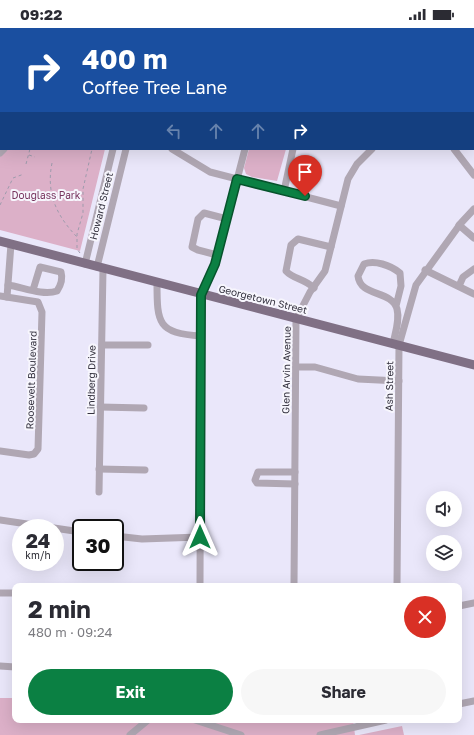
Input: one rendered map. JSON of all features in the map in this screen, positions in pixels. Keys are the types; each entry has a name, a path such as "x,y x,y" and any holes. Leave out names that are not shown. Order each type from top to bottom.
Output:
{"main road":[{"name":"Georgetown Street","path":"0,241 157,284 474,365"}],"street":[{"name":"Howard Street","path":"85,264 113,150"},
{"name":"Howard Street","path":"100,268 126,150"},
{"path":"174,150 201,168 341,206"},
{"path":"200,583 201,295 212,273 245,150"},
{"path":"284,191 293,150"},
{"name":"Glen Arvin Avenue","path":"294,583 296,319 325,271 346,185 352,171 371,150"},
{"path":"455,150 474,175"},
{"name":"Ash Street","path":"397,583 399,381 396,345 416,285 425,270 458,225 474,209"},
{"path":"217,255 192,247 198,219 204,213 227,219"},
{"path":"458,225 474,238"},
{"path":"314,288 304,280 291,275 286,271 291,245 298,239 331,247"},
{"name":"Roosevelt Boulevard","path":"0,451 34,454 39,446 42,312 38,302 4,297 8,285 11,244"},
{"path":"396,306 389,300 368,291 360,284 358,276 364,264 375,263 389,266 400,273 401,286 396,306 396,345"},
{"path":"8,285 34,290 52,293 57,291 62,276 60,272 40,267 34,290"},
{"name":"Lindberg Drive","path":"99,492 102,345 100,268"},
{"path":"459,286 464,277 474,269"},
{"path":"425,270 474,294"},
{"path":"157,284 157,314 161,322 171,331 179,334 201,336"},
{"path":"102,345 148,345"},
{"path":"296,367 315,367 358,379 399,381"},
{"path":"100,407 144,408"},
{"path":"99,469 145,470"},
{"path":"295,472 258,472 255,480 257,483 264,484 295,484"},
{"path":"0,520 72,531"},
{"path":"124,537 142,539 200,537"},
{"path":"0,593 12,593"},
{"path":"462,605 474,603"},
{"path":"0,666 12,666"},
{"path":"462,703 474,701"},
{"path":"133,734 145,723"},
{"path":"204,723 241,735"},
{"path":"320,735 374,723"}],"path":[{"path":"26,164 30,150"},
{"path":"80,253 77,249 77,238 83,212 83,190 92,150"},
{"path":"29,154 35,157"},
{"path":"52,163 49,184 54,203 77,238"},
{"path":"0,205 13,178 24,174"}],"green space":[{"name":"Douglass Park","path":"0,150 105,150 80,251 0,230"},
{"path":"249,150 286,150 277,181 252,177 246,174 244,168"},
{"path":"0,698 12,698 12,723 353,723 355,735 0,735"},
{"path":"402,726 404,735 359,735"}],"route":[{"path":"200,537 201,295 215,264 237,179 305,196"}]}
